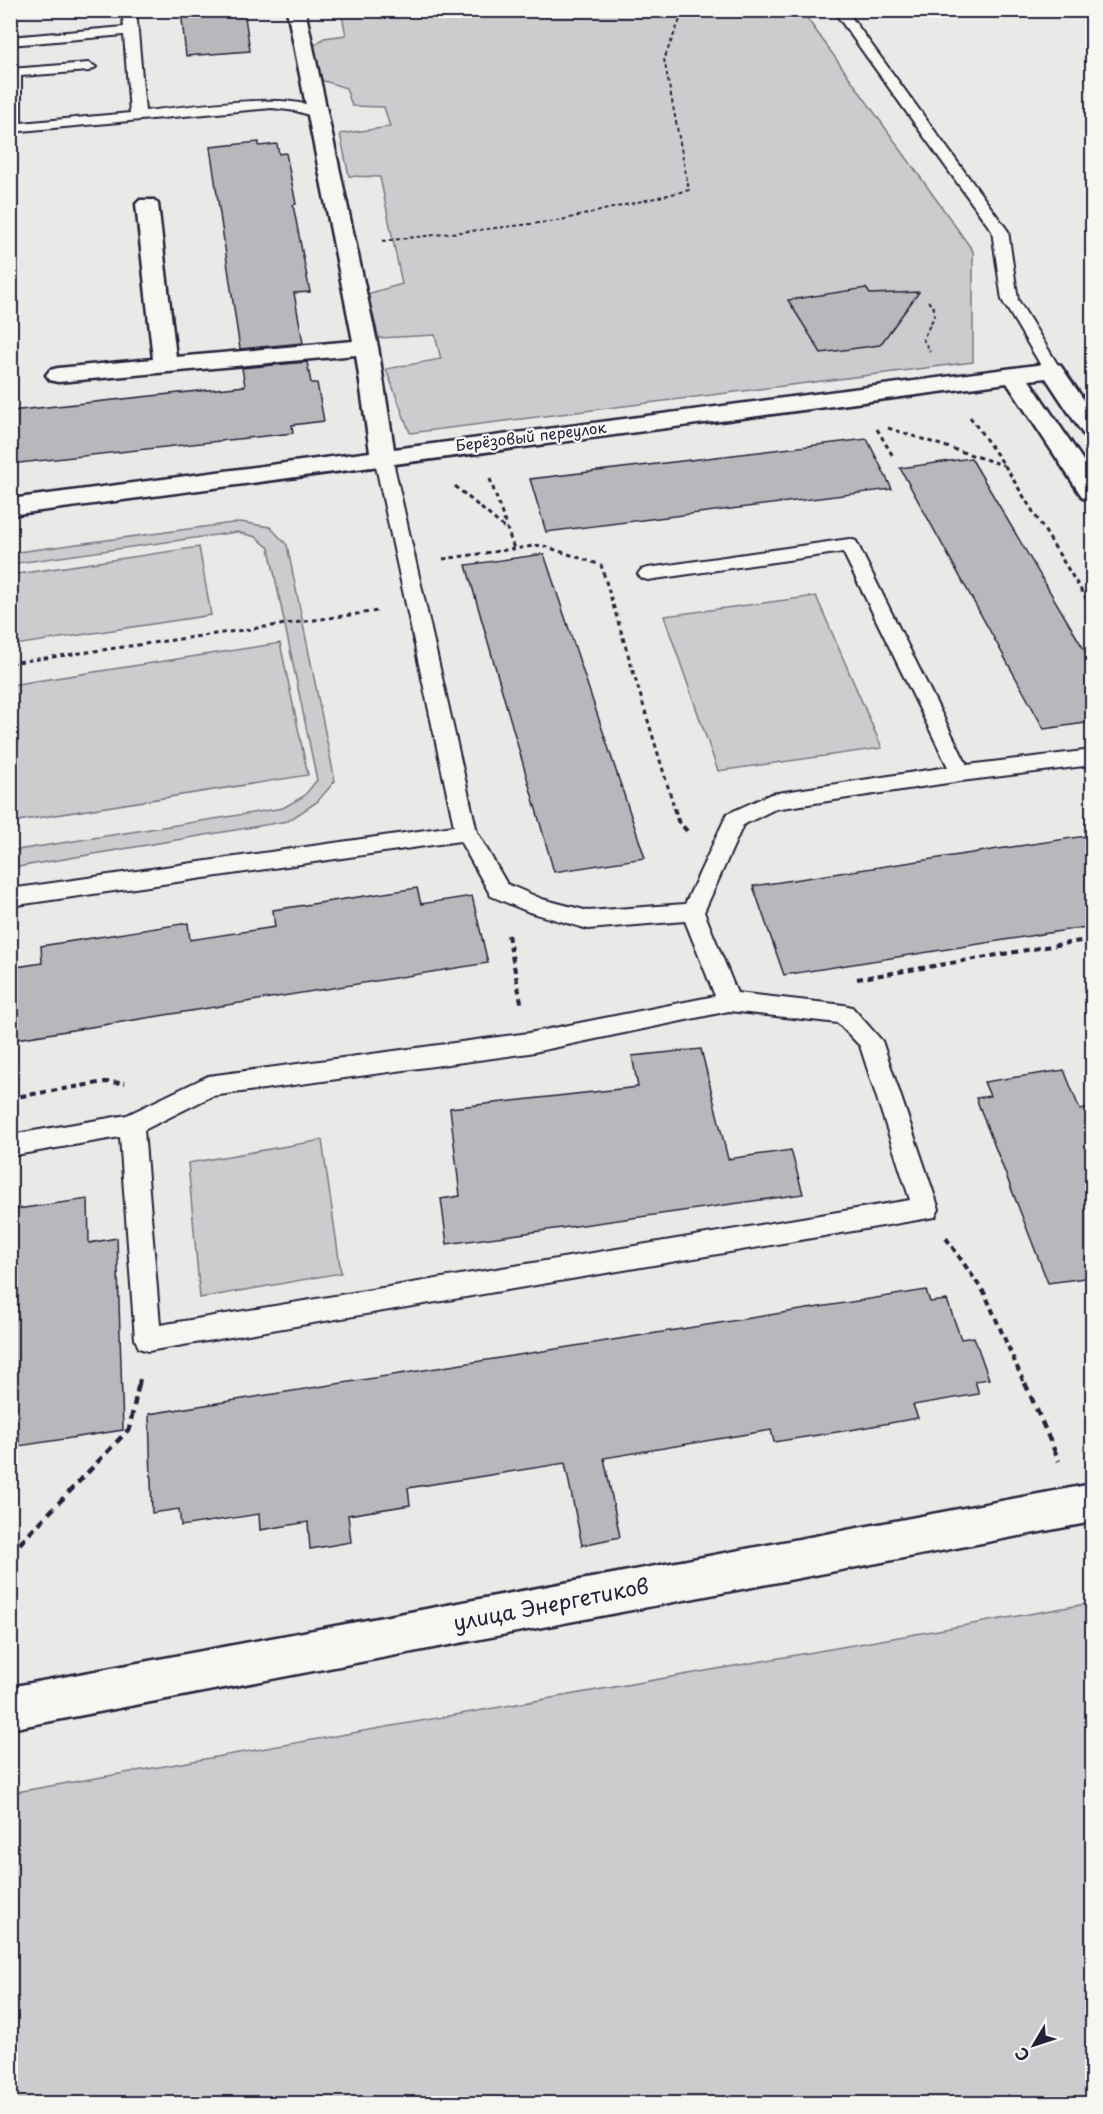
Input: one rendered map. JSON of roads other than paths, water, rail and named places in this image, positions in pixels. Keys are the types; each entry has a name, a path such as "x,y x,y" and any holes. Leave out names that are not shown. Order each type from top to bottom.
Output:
{"street":[{"path":"296,10 366,347 383,457"},
{"path":"147,204 165,365"},
{"path":"58,375 366,347"},
{"path":"1052,370 1092,429"},
{"name":"Берёзовый переулок","path":"10,507 1052,370"},
{"path":"1014,376 1092,492"},
{"name":"улица Энергетиков","path":"10,1708 1085,1504"}],"lane":[{"path":"129,10 138,116"},
{"path":"839,10 1000,231 1010,300 1052,370"},
{"path":"10,41 132,30"},
{"path":"89,67 12,73 12,128 272,104 298,107 319,114"},
{"path":"383,457 466,832 499,890 537,906 588,920 693,912"},
{"path":"648,574 849,545 961,773"},
{"path":"729,1002 693,912 735,820 771,802 961,773 1092,758"},
{"path":"10,898 466,832"},
{"path":"10,1146 131,1125 208,1086 529,1043 729,1002 844,1014 870,1041 926,1209 148,1339 131,1125"}]}
